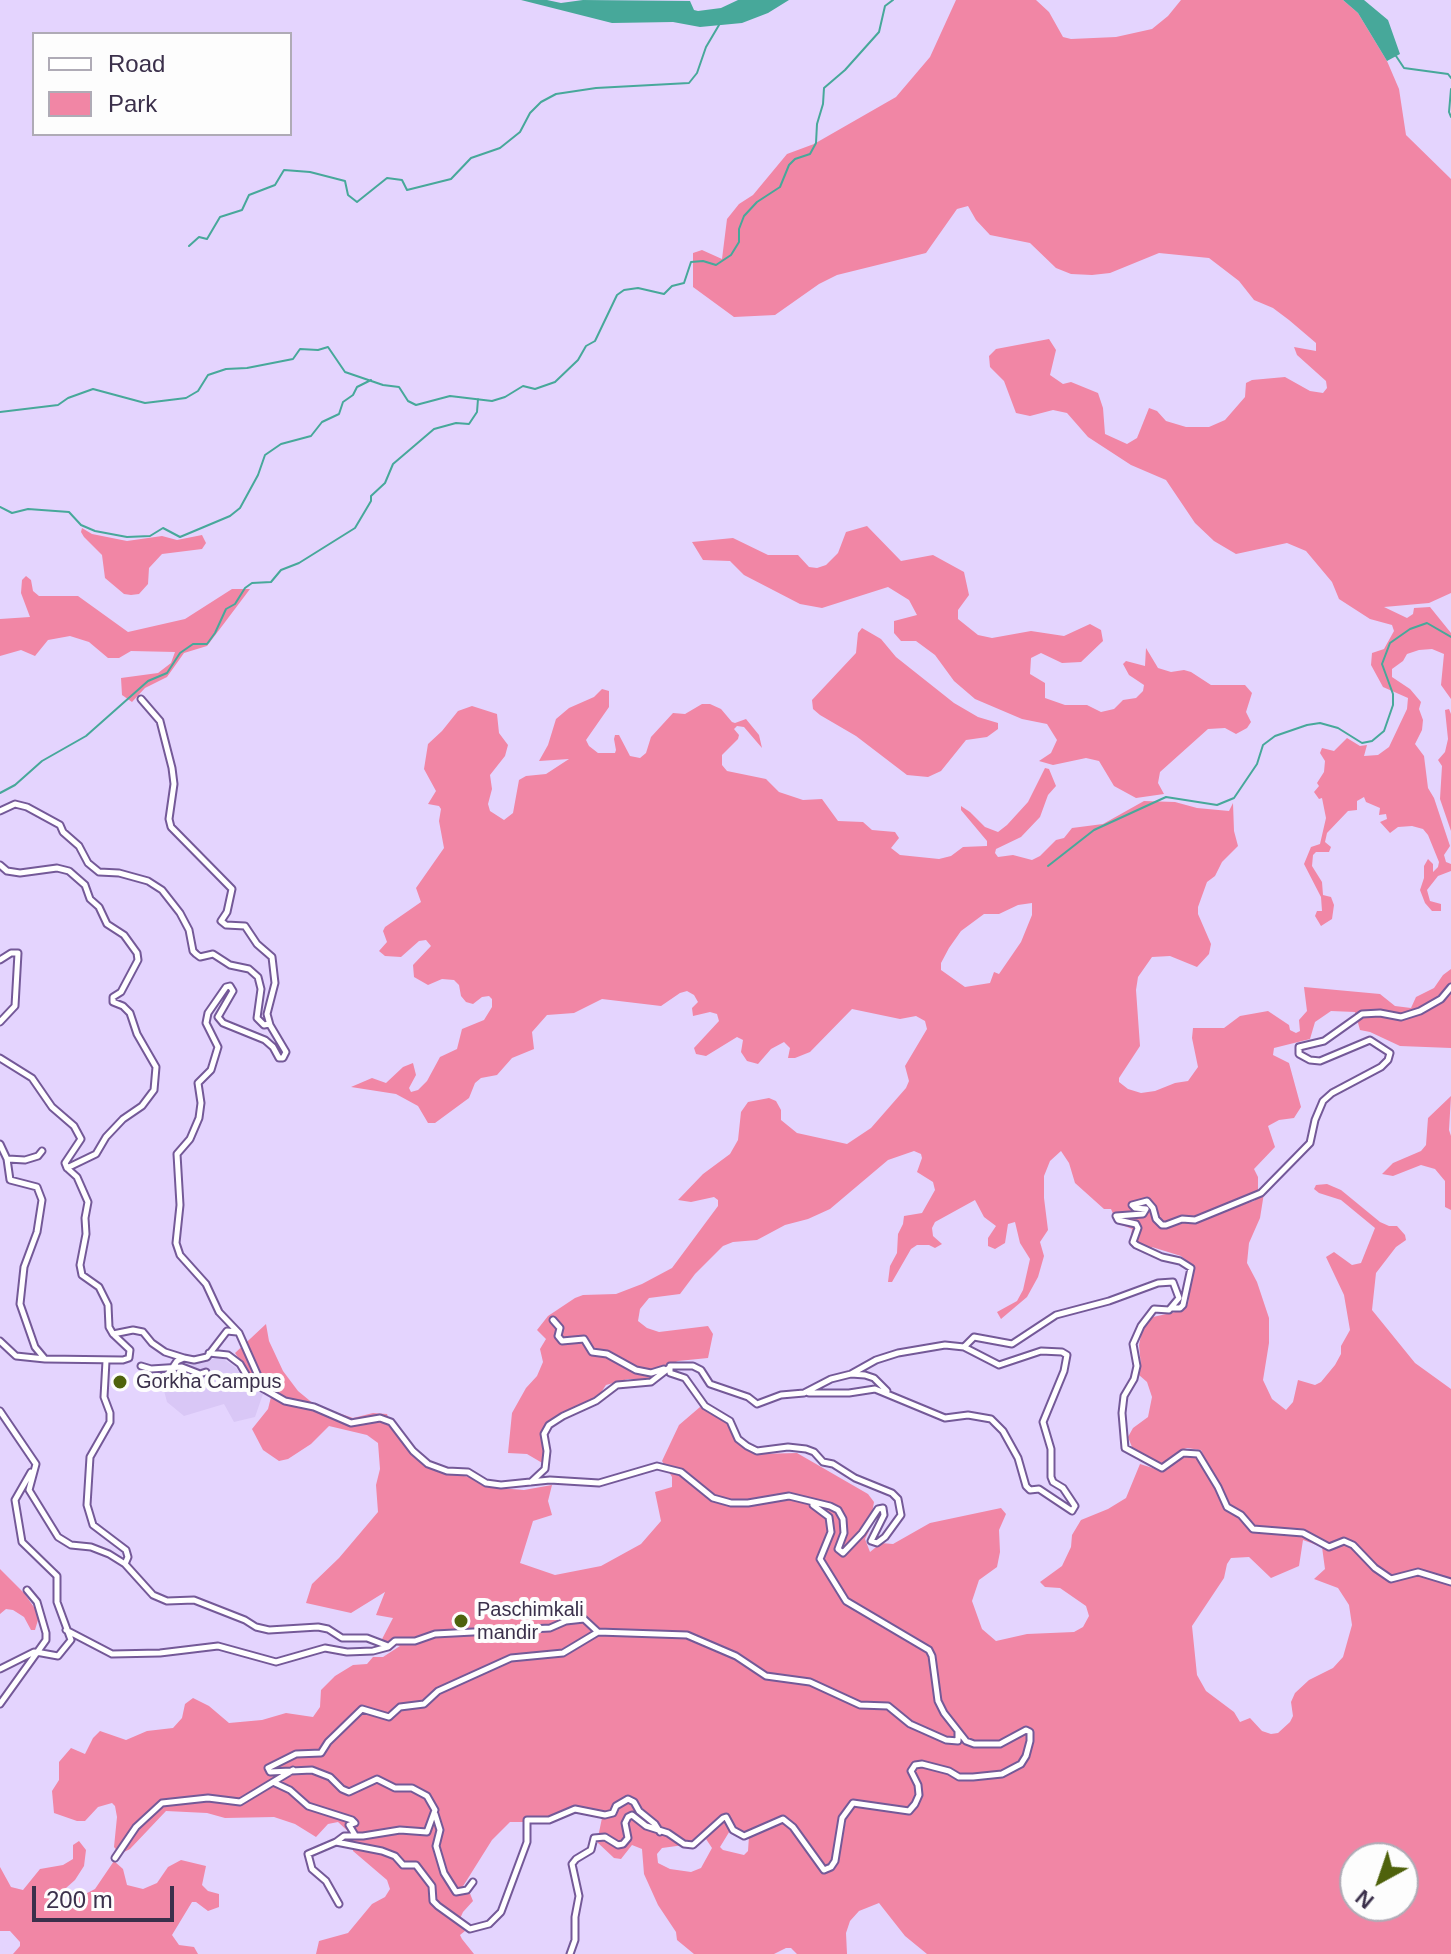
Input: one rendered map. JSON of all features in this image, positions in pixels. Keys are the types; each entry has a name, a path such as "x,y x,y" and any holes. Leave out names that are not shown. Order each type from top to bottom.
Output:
{"street":[{"path":"141,699 160,721 172,768 171,827 232,889 232,898 221,921 226,925 245,926 257,944 272,957 275,983 267,1014 269,1024 286,1052 283,1058 279,1058 265,1040 223,1023 218,1017 233,991 230,986 226,987 208,1013 206,1023 218,1047 211,1070 198,1083 201,1103 199,1118 190,1139 177,1154 180,1205 176,1243 180,1255 206,1284 219,1312 238,1331 263,1388"},
{"path":"0,811 15,804 27,807 60,825 63,832 79,846 88,863 99,872 119,873 154,883 180,913 196,954 200,957 213,954 230,965 249,969 258,977 261,989 257,1018 264,1025 269,1024"},
{"path":"0,865 7,871 20,873 57,868 69,871 85,885 90,899 99,907 107,924 124,935 137,953 138,960 121,992 113,997 113,1002 130,1013 137,1034 156,1067 154,1090 142,1106 123,1119 106,1137 96,1154 67,1168"},
{"path":"0,960 11,953 18,953 15,1006 0,1022"},
{"path":"1451,987 1441,999 1420,1011 1395,1018 1380,1013 1362,1014 1324,1041 1299,1047 1299,1054 1320,1061 1370,1040 1390,1053 1381,1067 1323,1101 1310,1143 1261,1193 1195,1220 1182,1219 1166,1225 1156,1219 1147,1201 1132,1205 1146,1209 1143,1214 1116,1216 1118,1220 1136,1224 1138,1228 1133,1242 1136,1245 1191,1268 1183,1305 1169,1310 1154,1309 1141,1326 1133,1344 1137,1366 1134,1379 1124,1396 1122,1413 1123,1443 1129,1453 1162,1468 1183,1453 1198,1454 1227,1507 1241,1515 1253,1529 1303,1533 1329,1547 1344,1541 1353,1545 1375,1568 1391,1579 1418,1572 1451,1582"},
{"path":"0,1058 32,1078 52,1107 74,1126 81,1139 65,1163 77,1177 88,1202 80,1265 82,1275 99,1287 108,1305 109,1327 131,1355 123,1360 106,1361 16,1356 0,1341"},
{"path":"0,1144 7,1159 10,1180 37,1187 42,1200 37,1232 24,1267 20,1304 35,1347 45,1359"},
{"path":"7,1159 25,1160 38,1156 42,1151"},
{"path":"964,1347 974,1337 1012,1344 1056,1315 1068,1314 1167,1281 1176,1286 1179,1298 1173,1308"},
{"path":"553,1320 560,1328 558,1336 562,1341 584,1339 592,1352 607,1354 643,1372 677,1365 693,1366 701,1370 710,1384 748,1397 757,1404 781,1395 875,1389 945,1418 968,1415 991,1419 1003,1431 1018,1458 1026,1486 1030,1490 1039,1489 1072,1511 1075,1506 1051,1477 1051,1449 1043,1422 1064,1371 1067,1355 1062,1352 1041,1351 999,1365 964,1347 945,1345 876,1360 804,1393"},
{"path":"113,1334 143,1332 165,1352 202,1359 227,1331 238,1331"},
{"path":"209,1353 228,1355 240,1364 250,1381 285,1401 314,1407 351,1423 380,1418 391,1422 420,1458 436,1467 468,1472 486,1483 501,1485 561,1480 599,1483 657,1466 681,1472 713,1498 731,1503 789,1496 830,1506 842,1514 844,1533 838,1549 843,1553 862,1533 878,1509 883,1508 884,1515 872,1538 873,1543 885,1537 902,1511 892,1493 823,1462 814,1452 788,1447 757,1451 747,1446 738,1439 730,1421 705,1406 685,1378 670,1373 669,1368"},
{"path":"152,1379 158,1380 184,1358"},
{"path":"106,1361 104,1397 110,1422 90,1457 87,1505 93,1525 126,1550 128,1557 125,1564"},
{"path":"141,1366 190,1369 200,1374 206,1372"},
{"path":"531,1483 545,1469 547,1451 544,1434 549,1425 596,1401 617,1385 651,1382 669,1368"},
{"path":"851,1374 874,1378 891,1394"},
{"path":"0,1411 36,1464 29,1490 58,1537 71,1545 91,1547 109,1554 125,1564 153,1595 167,1601 194,1600 269,1630 318,1627 342,1638 367,1638 388,1647"},
{"path":"0,1669 37,1650 58,1656 71,1640 57,1602 57,1576 22,1542 15,1500 36,1464"},
{"path":"570,1954 575,1940 579,1896 572,1871 576,1859 591,1850 594,1838 605,1837 618,1845 623,1844 628,1838 625,1823 632,1815 646,1826 668,1833 684,1844 693,1845 726,1817 733,1830 744,1836 783,1819 793,1827 824,1870 835,1861 842,1818 853,1803 909,1811 919,1795 911,1771 915,1765 949,1771 959,1777 1002,1774 1021,1764 1030,1741 1030,1732 1026,1730 1000,1744 966,1741 938,1701 929,1650 853,1606 837,1590 820,1559 831,1532 829,1517 808,1502"},
{"path":"0,1704 46,1640 37,1602 27,1590"},
{"path":"67,1631 112,1654 218,1646 276,1662 325,1648 347,1652 373,1651 388,1647 395,1641 415,1641 435,1634 550,1628 566,1621 584,1619 598,1632"},
{"path":"473,1882 467,1890 456,1892 444,1873 436,1846 440,1830 427,1796 412,1788 395,1788 377,1779 349,1792 330,1777 312,1770 270,1772 268,1768 296,1754 321,1753 362,1709 389,1717 400,1707 424,1704 438,1691 486,1667 511,1658 563,1653 598,1632 687,1635 736,1656 766,1676 810,1682 860,1705 888,1706 910,1724 946,1740 958,1741 958,1731"},
{"path":"115,1858 136,1827 162,1803 208,1798 240,1802 294,1769"},
{"path":"275,1783 290,1790 308,1806 352,1820 355,1823 349,1825 356,1836"},
{"path":"336,1842 382,1851 395,1856 403,1865 416,1865 432,1886 433,1901 470,1929 489,1924 501,1912 527,1842 527,1820 549,1820 575,1809 605,1815 613,1813 616,1806 628,1799 660,1832"},
{"path":"339,1904 326,1881 312,1869 308,1854 344,1836 400,1830 427,1832 435,1813"}],"shaded area":[{"path":"521,0 561,3 583,0 690,1 694,10 698,11 721,8 738,0 789,0 768,13 742,23 700,27 673,22 612,23"},
{"path":"1343,0 1364,0 1388,20 1400,54 1387,61 1358,13"},
{"path":"219,1356 263,1394 255,1417 234,1422 224,1404 184,1416 167,1402 162,1383 180,1364 205,1362"}],"green space":[{"path":"956,0 1036,0 1049,12 1063,37 1071,39 1116,37 1152,29 1181,0 1343,0 1358,13 1387,61 1399,89 1406,135 1451,179 1451,593 1429,603 1384,607 1407,618 1413,614 1414,608 1430,607 1451,633 1451,699 1441,685 1444,654 1432,649 1419,650 1407,654 1392,669 1392,677 1410,689 1421,702 1422,730 1415,744 1424,756 1428,788 1450,846 1444,855 1446,862 1451,864 1451,871 1438,876 1427,890 1430,901 1441,904 1441,911 1432,911 1420,890 1428,859 1433,864 1433,872 1439,862 1428,835 1423,829 1412,826 1398,827 1390,833 1380,822 1387,819 1386,814 1379,815 1380,808 1366,802 1364,797 1357,801 1357,810 1348,811 1327,833 1325,842 1331,847 1329,852 1313,855 1312,866 1322,882 1323,895 1331,897 1334,905 1332,919 1321,926 1315,916 1317,911 1322,911 1321,897 1304,864 1311,847 1320,844 1326,818 1322,798 1319,799 1314,792 1324,772 1325,761 1320,753 1322,748 1334,751 1347,738 1360,746 1367,745 1364,756 1378,755 1389,747 1407,709 1408,698 1383,687 1371,665 1372,653 1384,649 1394,631 1392,625 1370,619 1339,599 1332,582 1306,551 1287,543 1236,554 1214,541 1195,523 1166,480 1131,465 1088,437 1067,413 1053,410 1030,416 1016,413 1004,381 990,367 989,356 996,349 1049,339 1056,350 1050,375 1063,384 1071,382 1098,393 1103,408 1105,434 1127,444 1137,438 1149,408 1157,411 1166,421 1186,427 1209,427 1225,420 1245,397 1246,383 1252,380 1285,377 1310,391 1323,393 1327,388 1326,381 1297,355 1294,347 1316,351 1316,343 1289,320 1273,308 1254,300 1239,281 1209,258 1159,253 1110,273 1071,274 1056,268 1030,243 990,235 968,206 957,209 926,253 837,275 775,315 734,317 693,287 693,253 702,250 722,259 727,219 739,204 753,195 787,154 814,144 896,97 930,57"},
{"path":"867,526 901,561 933,555 964,572 969,595 958,610 958,619 978,635 992,638 1031,631 1064,636 1090,624 1101,630 1103,641 1081,662 1062,663 1041,653 1031,658 1030,674 1045,683 1045,698 1065,705 1087,705 1101,712 1114,709 1123,700 1136,698 1143,691 1144,685 1129,675 1123,664 1126,661 1145,666 1146,648 1158,668 1171,672 1191,672 1211,685 1245,685 1252,693 1246,712 1251,722 1236,734 1225,728 1208,729 1160,772 1158,783 1164,794 1136,798 1114,786 1099,761 1086,758 1053,765 1039,761 1051,753 1057,740 1047,724 1022,719 975,699 954,681 935,655 916,641 901,641 894,633 894,621 917,615 909,600 888,587 822,608 800,604 744,575 730,561 703,560 692,542 733,538 768,555 798,555 809,567 817,568 826,565 838,553 846,532"},
{"path":"82,528 92,534 127,541 162,536 177,540 202,535 206,543 202,549 162,554 149,568 148,584 139,594 131,595 124,594 105,578 102,555 84,537"},
{"path":"26,576 39,596 78,596 128,632 185,619 232,589 250,589 207,646 184,653 167,677 145,688 132,702 122,695 121,678 158,673 171,663 175,652 131,651 119,658 108,658 89,642 70,636 48,640 35,656 21,650 0,656 0,619 30,617 21,593 22,580"},
{"path":"862,628 881,639 896,657 954,703 978,717 998,723 998,729 987,737 966,740 941,771 928,777 907,775 856,736 820,715 813,709 812,700 856,653 858,633"},
{"path":"602,689 609,691 609,707 586,740 598,753 615,753 614,739 615,735 619,735 630,756 640,758 646,753 651,737 673,713 685,714 702,704 710,704 721,709 732,722 746,719 759,735 762,748 744,727 737,726 734,729 739,735 738,739 722,755 722,765 727,771 766,779 779,792 803,800 822,799 838,821 863,822 872,830 895,832 899,838 891,848 900,855 939,859 951,856 963,847 987,846 987,841 961,806 985,827 998,832 1028,802 1045,768 1049,769 1056,786 1048,795 1040,817 1021,837 996,849 998,857 1013,855 1032,860 1056,840 1064,838 1072,828 1103,824 1144,801 1175,802 1229,811 1233,803 1238,846 1207,882 1198,907 1211,944 1209,954 1197,967 1170,956 1152,957 1138,977 1140,1046 1119,1082 1141,1093 1188,1081 1198,1067 1193,1028 1224,1028 1240,1016 1268,1011 1296,1033 1300,1031 1299,1020 1307,1011 1304,987 1380,994 1395,1006 1411,1008 1416,997 1434,988 1451,969 1451,1048 1400,1046 1360,1030 1355,1012 1331,1011 1315,1022 1310,1039 1274,1048 1273,1055 1289,1063 1301,1107 1294,1118 1279,1120 1268,1126 1275,1147 1254,1169 1258,1177 1258,1193 1238,1203 1198,1214 1185,1223 1199,1222 1254,1201 1264,1193 1260,1218 1249,1243 1247,1263 1269,1318 1269,1343 1263,1380 1272,1399 1286,1410 1293,1402 1298,1380 1315,1385 1335,1365 1350,1330 1344,1295 1326,1257 1334,1252 1352,1265 1361,1263 1375,1228 1341,1200 1319,1193 1314,1189 1316,1185 1327,1184 1341,1190 1380,1222 1397,1226 1405,1235 1406,1240 1396,1247 1376,1273 1372,1310 1415,1363 1451,1389 1451,1954 927,1954 905,1936 879,1903 859,1911 850,1921 846,1933 847,1954 797,1954 786,1948 774,1954 694,1954 677,1940 676,1932 658,1905 644,1874 642,1849 632,1845 621,1859 614,1858 597,1842 602,1818 579,1811 548,1822 510,1822 492,1840 460,1891 469,1891 473,1901 458,1923 465,1931 460,1935 462,1939 474,1954 316,1954 319,1941 348,1933 372,1904 385,1897 390,1889 387,1880 353,1851 351,1834 338,1822 328,1824 316,1837 295,1824 274,1817 225,1818 207,1813 166,1811 130,1849 120,1854 114,1847 117,1817 112,1803 98,1807 85,1821 54,1813 52,1791 59,1780 59,1762 71,1748 85,1754 100,1731 126,1740 147,1731 173,1728 182,1718 185,1704 193,1698 209,1706 229,1723 262,1720 286,1713 313,1717 320,1707 321,1690 335,1676 353,1665 367,1664 373,1657 383,1657 400,1646 381,1641 393,1618 376,1615 385,1592 351,1613 306,1603 312,1584 378,1512 378,1443 367,1435 329,1426 311,1444 288,1459 279,1461 263,1450 252,1429 268,1409 271,1397 235,1353 266,1324 269,1341 283,1371 298,1391 315,1405 353,1418 373,1413 387,1414 391,1425 424,1464 470,1477 485,1487 524,1490 552,1485 548,1501 552,1515 533,1521 520,1563 555,1575 601,1566 641,1544 661,1521 655,1492 672,1487 672,1477 662,1461 679,1425 700,1407 729,1423 732,1435 743,1447 758,1454 797,1453 868,1494 874,1502 865,1539 870,1552 881,1543 893,1544 930,1523 1001,1508 1006,1514 999,1530 997,1567 979,1580 972,1601 982,1629 996,1641 1027,1634 1074,1632 1083,1627 1089,1616 1086,1606 1060,1588 1045,1587 1040,1582 1062,1566 1071,1547 1072,1535 1081,1520 1126,1498 1140,1464 1162,1471 1193,1455 1208,1465 1201,1450 1187,1448 1179,1451 1168,1464 1156,1462 1132,1447 1128,1437 1133,1428 1148,1417 1152,1397 1147,1382 1139,1375 1142,1331 1153,1317 1180,1311 1188,1304 1193,1266 1181,1256 1152,1247 1155,1257 1136,1249 1130,1242 1132,1229 1117,1223 1111,1209 1104,1209 1075,1183 1069,1163 1061,1151 1050,1161 1044,1176 1048,1230 1040,1242 1044,1256 1038,1277 1027,1297 1001,1319 997,1312 1017,1301 1023,1290 1030,1259 1020,1243 1015,1222 1008,1224 1005,1243 995,1249 988,1246 988,1238 996,1226 984,1217 975,1200 935,1222 933,1236 942,1244 935,1248 917,1245 911,1249 892,1282 888,1282 904,1216 922,1213 935,1190 933,1182 917,1172 922,1158 914,1151 888,1160 830,1209 785,1225 757,1240 723,1246 680,1294 649,1298 640,1309 638,1321 659,1332 708,1326 713,1334 708,1358 678,1361 666,1366 650,1380 628,1379 606,1385 598,1397 564,1412 543,1430 544,1464 527,1454 508,1453 512,1413 543,1362 540,1349 546,1339 537,1330 548,1316 575,1298 616,1294 672,1268 718,1206 718,1200 714,1197 691,1202 678,1200 703,1174 730,1154 738,1140 741,1112 748,1102 769,1098 776,1101 781,1110 781,1120 797,1133 847,1144 871,1128 906,1088 909,1081 905,1066 927,1029 925,1021 916,1016 900,1019 852,1009 810,1052 788,1058 790,1048 784,1042 771,1049 758,1064 747,1061 741,1052 743,1040 737,1037 706,1056 696,1054 694,1048 719,1021 717,1014 710,1012 693,1016 692,1008 698,1002 687,991 661,1006 602,999 574,1013 547,1015 532,1032 534,1049 512,1058 497,1075 481,1078 475,1083 469,1098 435,1123 428,1123 418,1106 396,1094 351,1087 372,1078 386,1083 403,1067 413,1063 416,1075 409,1088 411,1092 418,1090 427,1081 440,1057 457,1049 462,1029 484,1020 492,1007 489,996 473,1004 466,1002 454,980 442,979 428,985 414,977 413,965 431,946 426,940 419,941 401,957 385,956 379,951 387,942 383,931 385,927 421,902 416,888 444,848 439,821 441,809 428,804 436,791 424,769 428,744 458,711 472,706 497,714 499,733 508,745 505,756 490,775 492,789 488,804 490,811 504,820 513,813 519,780 546,774 569,759 539,761 556,719 569,708 594,697","holes":["1032,903 1032,915 1021,942 999,974 994,972 990,983 965,987 941,970 941,963 961,931 984,914 999,914 1018,905","1303,1540 1322,1547 1325,1569 1314,1579 1338,1588 1349,1605 1352,1625 1343,1657 1333,1668 1309,1680 1295,1693 1291,1702 1293,1716 1290,1722 1278,1733 1271,1734 1262,1731 1250,1718 1240,1722 1234,1712 1206,1691 1197,1675 1192,1626 1224,1578 1231,1558 1249,1557 1271,1578 1299,1566","847,1814 838,1863 825,1872 814,1863 790,1825 778,1822 749,1836 748,1851 744,1855 723,1850 720,1847 731,1829 726,1818 706,1839 712,1848 701,1868 691,1872 670,1869 658,1863 657,1854 662,1848 684,1845 675,1840 693,1843 724,1815 730,1817 734,1829 740,1834 784,1818 795,1825 822,1865 827,1866 832,1861 839,1820"]},
{"path":"1449,709 1451,831 1440,799 1442,766 1438,760 1445,752 1448,739 1445,710"},
{"path":"1451,1096 1451,1210 1445,1207 1445,1181 1435,1169 1421,1165 1393,1176 1382,1174 1393,1163 1421,1151 1426,1145 1428,1118"},
{"path":"0,1569 36,1610 38,1620 35,1630 31,1630 24,1617 13,1610 6,1609 0,1614"},
{"path":"79,1841 86,1850 84,1866 75,1880 57,1896 58,1908 95,1889 114,1861 123,1869 127,1885 143,1889 157,1883 168,1867 181,1860 206,1866 202,1885 208,1891 219,1894 219,1907 208,1911 192,1902 172,1935 179,1945 194,1947 198,1954 13,1954 20,1942 10,1931 0,1931 0,1867 11,1887 23,1890 40,1869 63,1865 73,1859 73,1845"}],"waterway":[{"path":"0,412 58,405 93,389 145,403 186,398 198,391 208,375 226,369 293,359 300,349 328,347 345,372 399,387 408,401 416,405 450,396 492,401 523,386 535,389 555,382 578,360 586,346 595,341 617,295 624,290 638,288 664,294 672,286 684,283 691,262 703,261 716,265 731,255 739,242 739,229 744,216 757,202 780,187 789,165 795,159 810,154 816,143 824,88 879,32 885,6 893,0"},
{"path":"189,246 199,237 207,239 220,217 242,210 249,195 275,185 284,170 310,172 345,181 348,195 357,202 387,178 402,180 407,190 451,179 471,158 500,148 520,132 530,113 556,94 596,88 689,83 697,73 706,47 719,25"},
{"path":"1396,56 1404,68 1448,74 1451,78"},
{"path":"1451,89 1451,117"},
{"path":"0,507 12,513 28,509 69,512 81,525 127,537 150,536 163,528 180,537 230,516 240,508 265,455 281,444 311,436 322,422 339,414 343,402 353,395 357,387 371,380"},
{"path":"0,793 15,785 42,761 86,736 148,681 167,673 180,653 193,644 207,644 226,609 235,604 245,588 252,583 271,582 281,570 299,563 355,528 371,496 385,483 393,464 434,429 456,423 469,424 477,412 478,399"},
{"path":"1048,866 1094,830 1166,797 1217,805 1234,798 1257,764 1263,745 1275,736 1320,723 1338,728 1362,743 1372,741 1384,731 1393,705 1393,694 1382,664 1390,643 1410,629 1427,623 1451,637"}],"place":[{"name":"Gorkha Campus","path":"120,1382"},
{"name":"Paschimkali mandir","path":"461,1621"}]}
